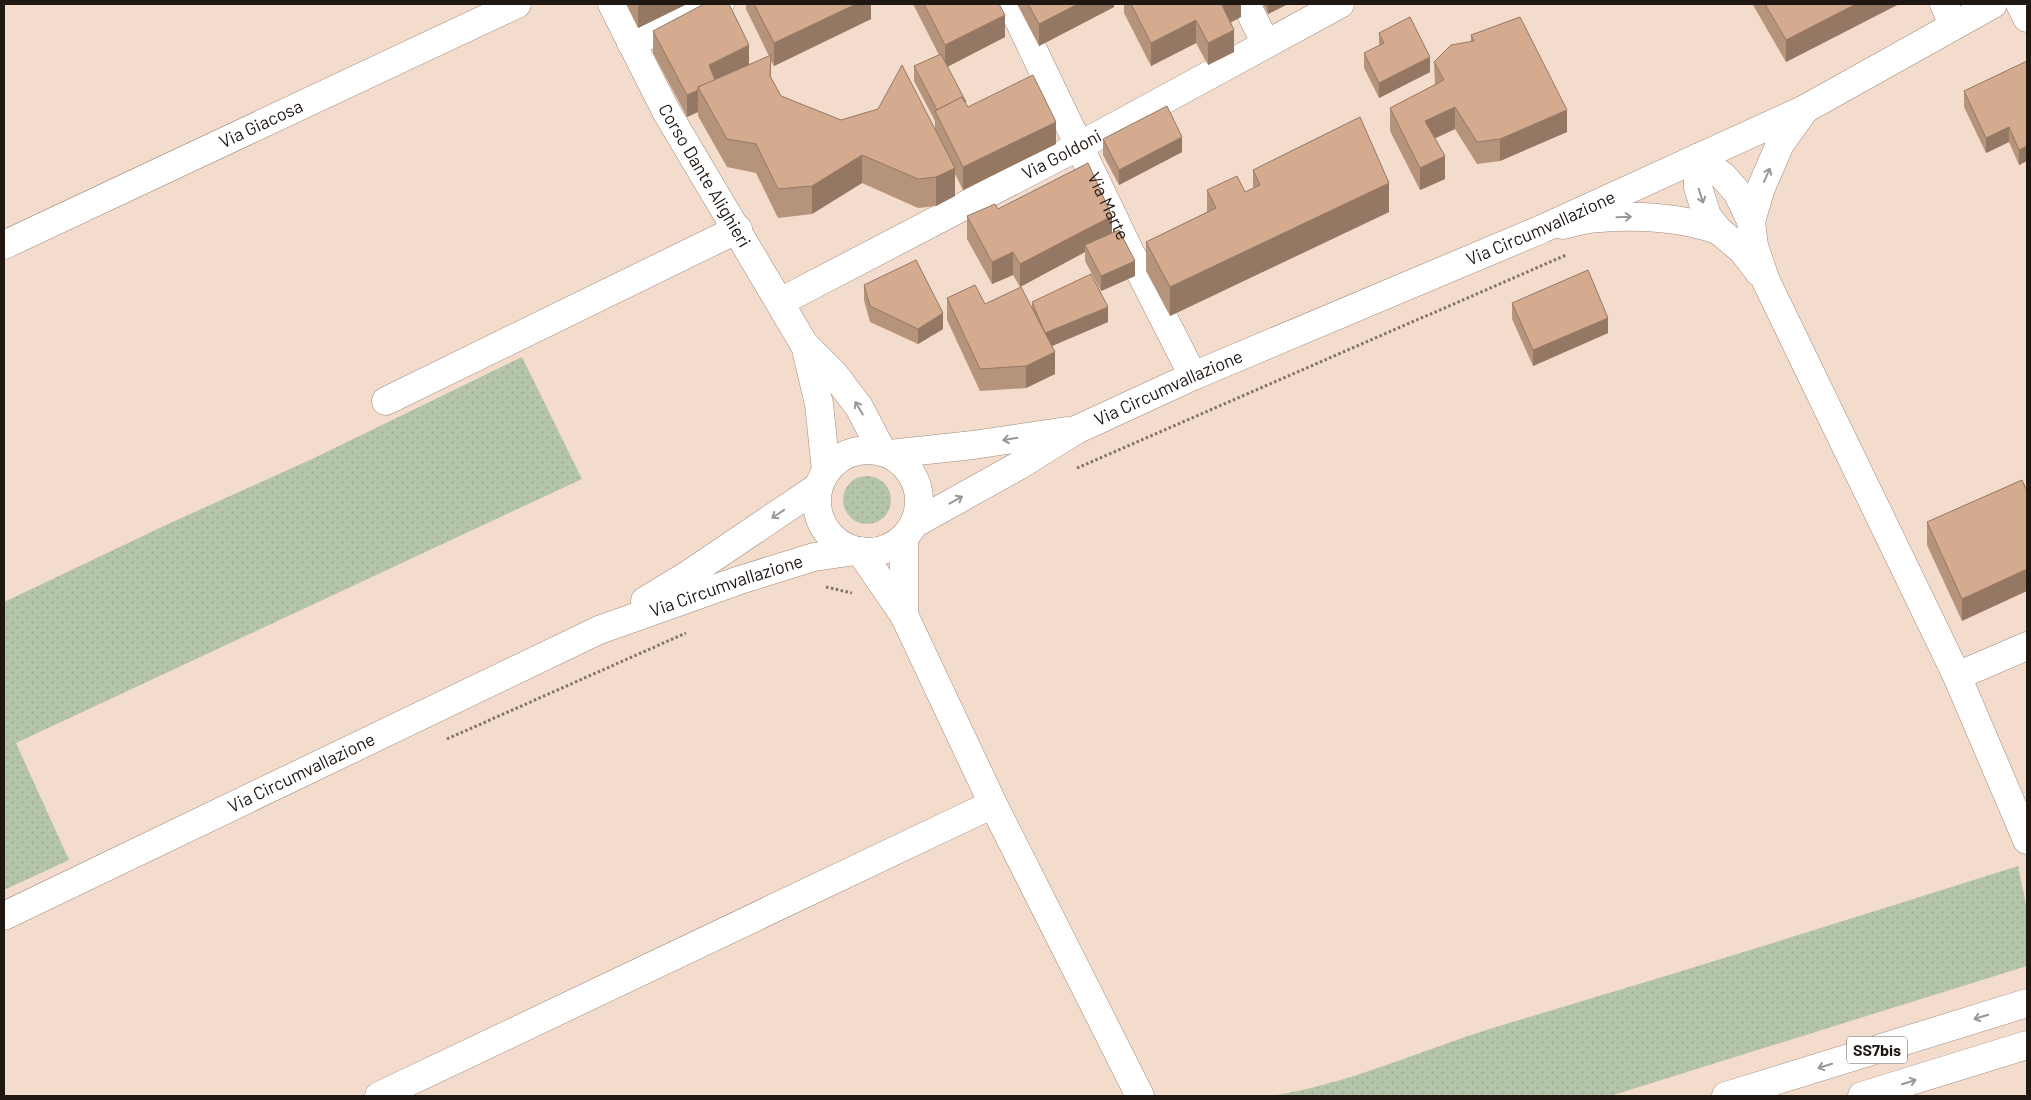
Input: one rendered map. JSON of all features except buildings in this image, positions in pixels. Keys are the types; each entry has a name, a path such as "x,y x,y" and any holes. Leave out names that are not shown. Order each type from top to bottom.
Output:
{"main road":[{"name":"Via Giacosa","path":"4,245 517,4"},
{"name":"Corso Dante Alighieri","path":"612,4 666,111 804,344"},
{"path":"631,43 720,4"},
{"path":"1246,4 1266,44"},
{"name":"Via Goldoni","path":"780,302 1079,146 1340,4"},
{"name":"Via Circumvallazione","path":"909,531 1076,430 1193,376 1542,229 1805,109 1949,14 1993,4"},
{"path":"2020,4 2027,18"},
{"name":"Via Marte","path":"1013,8 1130,252 1193,376"},
{"path":"1751,221 1761,188 1780,144 1805,109"},
{"path":"1697,158 1723,176 1737,192 1751,221 1754,246 1766,281 1957,676 2027,840"},
{"path":"1697,158 1698,186 1708,216 1718,230 1742,250 1766,281"},
{"path":"1542,229 1598,218 1634,217 1696,223 1718,230"},
{"path":"386,401 738,230"},
{"path":"804,344 834,374 859,407 886,453"},
{"path":"804,344 819,404 822,479 818,512 823,527 834,540 858,551 884,550 909,531"},
{"name":"Via Circumvallazione","path":"886,453 973,445 1076,430"},
{"path":"822,479 837,460 851,452 866,449 886,453 904,463 914,476 920,500 909,531 904,615"},
{"name":"Via Circumvallazione","path":"4,916 599,630 686,576 822,479"},
{"path":"858,551 904,615 993,804 1140,1096"},
{"name":"Via Circumvallazione","path":"599,630 758,574 814,557 858,551"},
{"path":"1957,676 2027,646"},
{"path":"379,1096 993,804"},
{"name":"SS7bis","path":"1726,1096 2027,1003"},
{"name":"SS7bis","path":"1862,1096 2027,1045"}],"path":[{"path":"1068,471 1568,255"},
{"path":"818,588 825,587 850,592 856,596"},
{"path":"442,742 694,630"}],"green space":[{"path":"522,357 582,479 16,743 69,860 4,890 4,602 166,525 312,459"},
{"path":"867,476 876,478 884,483 889,491 891,500 889,509 884,517 876,522 867,524 858,522 850,517 845,509 843,500 845,491 850,483 858,478"},
{"path":"2018,866 2027,909 2027,966 1610,1096 1270,1096 1327,1084 1496,1027"}]}
